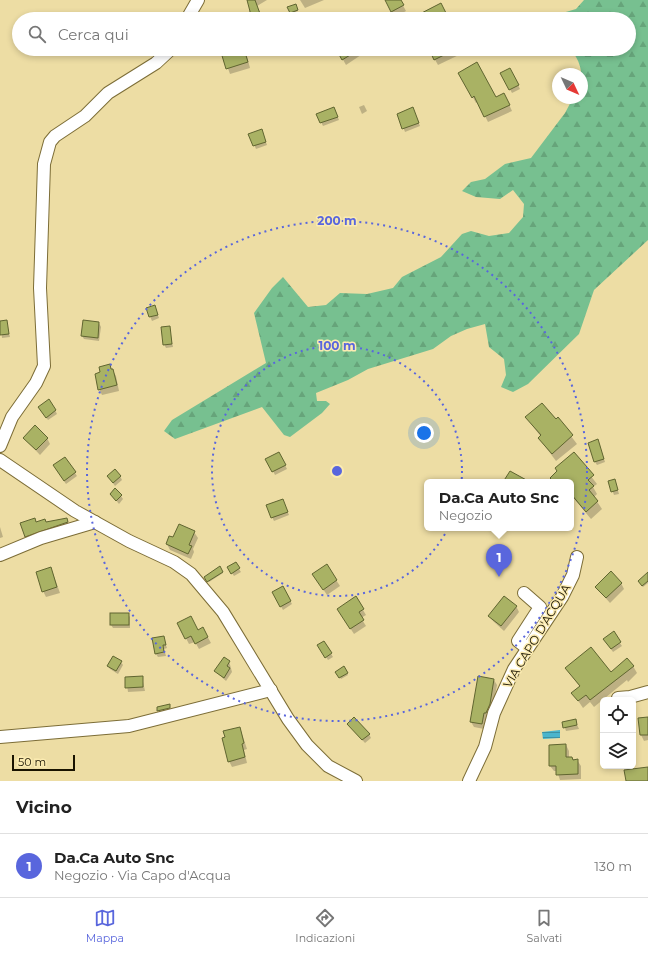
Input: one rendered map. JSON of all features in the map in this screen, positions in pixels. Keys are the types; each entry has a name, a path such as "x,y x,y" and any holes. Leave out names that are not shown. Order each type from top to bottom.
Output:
{"street":[{"path":"191,12 198,0"},
{"path":"0,446 12,417 36,383 44,366 40,288 44,167 50,142 58,134 81,119 114,88 156,63 164,56"},
{"path":"0,460 75,511 168,559 191,574 223,612 288,718 311,750 328,766 351,780"},
{"path":"0,555 41,538 95,522"},
{"name":"VIA CAPO D'ACQUA","path":"469,781 485,747 494,713 514,669 567,588 575,569 577,556"},
{"path":"524,593 540,607 518,641 527,648"},
{"path":"0,737 134,725 271,690"},
{"path":"630,697 648,692"}],"green space":[{"path":"584,0 648,0 648,240 594,290 579,334 528,384 513,392 501,387 506,375 504,359 489,347 485,324 467,329 451,336 433,349 368,369 348,380 316,393 317,401 326,401 330,404 322,413 290,437 284,435 262,407 175,439 164,431 172,420 266,363 254,313 272,288 283,277 308,307 326,305 340,293 367,294 393,288 402,277 441,257 462,234 471,231 489,236 509,233 523,217 524,204 513,190 500,199 476,197 462,191 471,182 485,179 505,164 531,158 565,113 570,104 588,104 588,68 580,68 575,56 636,56 636,12 566,12 576,9"}],"water":[{"path":"560,730 560,738 543,739 542,732"}],"building":[{"path":"247,0 255,0 259,12 250,12"},
{"path":"385,0 401,0 404,5 391,12"},
{"path":"441,3 446,12 424,12"},
{"path":"296,4 298,10 290,12 287,7"},
{"path":"222,56 246,56 248,62 226,69"},
{"path":"340,56 349,56 342,60"},
{"path":"432,56 442,56 434,60"},
{"path":"477,62 496,97 504,93 510,105 484,117 474,96 472,98 458,73"},
{"path":"510,68 519,85 509,90 500,73"},
{"path":"334,107 338,117 320,123 316,114"},
{"path":"413,107 419,123 402,129 397,114"},
{"path":"262,129 266,142 253,146 248,134"},
{"path":"155,305 158,315 149,317 146,308"},
{"path":"7,320 9,334 0,335 0,321"},
{"path":"83,320 99,322 98,338 81,336"},
{"path":"170,326 172,344 163,345 161,327"},
{"path":"110,364 111,369 113,369 117,385 98,390 95,374 100,372 99,367"},
{"path":"49,399 56,410 46,418 38,407"},
{"path":"542,403 556,419 558,417 573,435 552,454 538,438 541,435 525,417"},
{"path":"35,425 48,438 36,450 23,438"},
{"path":"598,439 604,459 594,462 588,443"},
{"path":"279,452 286,465 272,472 265,459"},
{"path":"574,452 594,475 588,480 594,486 589,490 598,501 586,512 574,498 574,479 550,478 557,471 555,468"},
{"path":"65,457 76,472 64,481 53,465"},
{"path":"115,469 121,476 113,483 107,476"},
{"path":"510,471 525,479 505,479"},
{"path":"615,479 618,490 611,492 608,481"},
{"path":"115,488 122,495 116,501 110,494"},
{"path":"283,499 288,512 271,518 266,505"},
{"path":"35,518 36,522 45,519 46,522 67,518 68,522 25,537 20,523"},
{"path":"179,524 195,531 189,545 192,546 188,554 166,544 169,536 173,537"},
{"path":"236,562 240,568 231,574 227,567"},
{"path":"327,564 337,580 323,590 312,574"},
{"path":"220,566 223,572 207,582 204,577"},
{"path":"51,567 57,587 42,592 36,572"},
{"path":"611,571 622,583 606,598 595,587"},
{"path":"648,572 648,581 642,586 638,581"},
{"path":"283,586 291,601 280,607 272,592"},
{"path":"356,596 364,609 359,612 364,620 350,629 337,609"},
{"path":"504,596 517,606 501,626 488,616"},
{"path":"110,613 129,613 129,625 110,625"},
{"path":"191,616 198,630 203,627 208,637 195,644 191,636 185,639 177,623"},
{"path":"614,631 621,642 611,649 603,639"},
{"path":"164,636 166,645 163,645 164,652 155,654 152,638"},
{"path":"324,641 332,653 325,658 317,645"},
{"path":"591,647 611,672 627,658 634,666 590,700 586,695 578,701 571,693 580,686 565,668"},
{"path":"113,656 122,661 116,671 107,666"},
{"path":"224,657 230,661 227,666 230,668 224,678 214,671"},
{"path":"344,666 348,673 339,678 335,672"},
{"path":"143,676 143,687 125,688 125,677"},
{"path":"478,676 494,679 490,704 486,713 484,713 482,724 470,722"},
{"path":"170,704 170,708 157,711 157,707"},
{"path":"354,717 370,734 362,740 347,724"},
{"path":"648,717 648,735 640,735 638,718"},
{"path":"576,719 577,725 563,728 562,722"},
{"path":"240,727 244,743 242,744 245,757 228,762 222,738 225,737 223,731"},
{"path":"566,744 566,757 572,757 573,760 578,759 578,774 556,775 556,766 549,766 549,745"},
{"path":"648,767 648,781 626,781 624,770"}],"place":[{"name":"Da.Ca Auto Snc","path":"499,577"}]}
